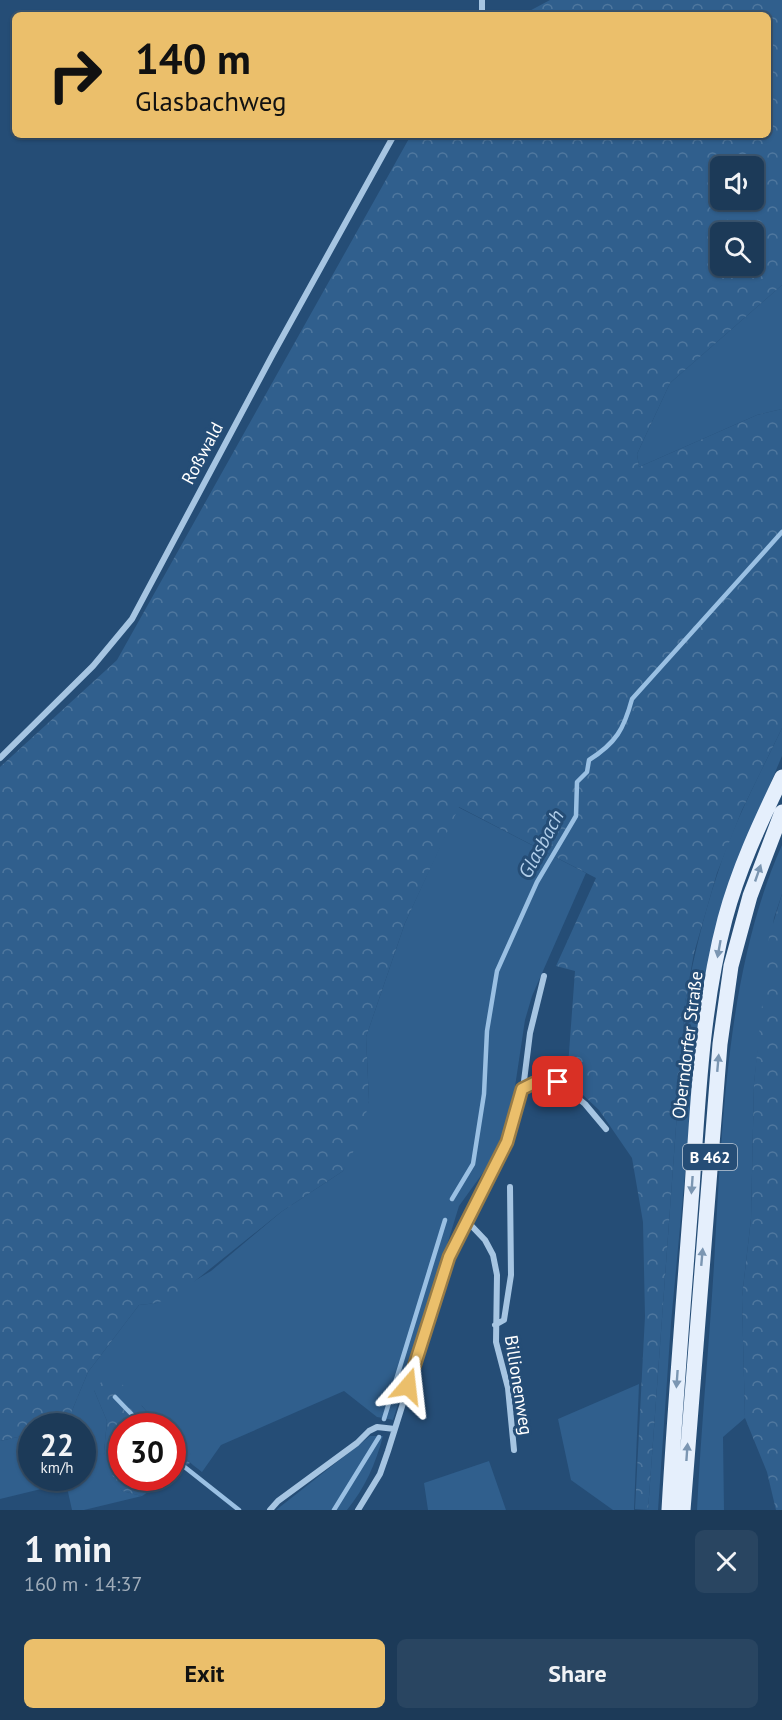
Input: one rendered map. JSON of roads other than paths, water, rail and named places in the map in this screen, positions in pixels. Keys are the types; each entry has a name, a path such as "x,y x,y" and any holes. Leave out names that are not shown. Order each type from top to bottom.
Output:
{"main road":[{"name":"Oberndorfer Straße","path":"669,1510 680,1333 709,1005 725,921 733,893 746,857 782,777"},
{"name":"Oberndorfer Straße","path":"683,1510 716,1087 728,988 747,905 782,812"}],"street":[{"name":"Roßwald","path":"0,758 93,666 132,619 273,354 392,138"},
{"path":"358,1510 380,1474 449,1257 507,1142 522,1089 530,1033 544,976"},
{"path":"522,1089 534,1083 558,1082 585,1104 606,1129"},
{"name":"Billionenweg","path":"495,1325 504,1320 511,1275 510,1187"},
{"name":"Billionenweg","path":"466,1220 485,1240 494,1256 497,1275 496,1342 511,1409 514,1450"},
{"path":"270,1510 278,1500 357,1443 369,1431 377,1427 395,1430"}],"waterway":[{"name":"Glasbach","path":"452,1199 473,1164 484,1094 487,1031 497,971 537,882 576,816 577,782 587,772 589,760 606,748 618,734 626,719 632,699 782,532"},
{"name":"Glasbach","path":"384,1419 445,1220"},
{"path":"115,1397 130,1413"},
{"name":"Glasbach","path":"334,1510 379,1437"},
{"path":"186,1468 239,1510"}]}
